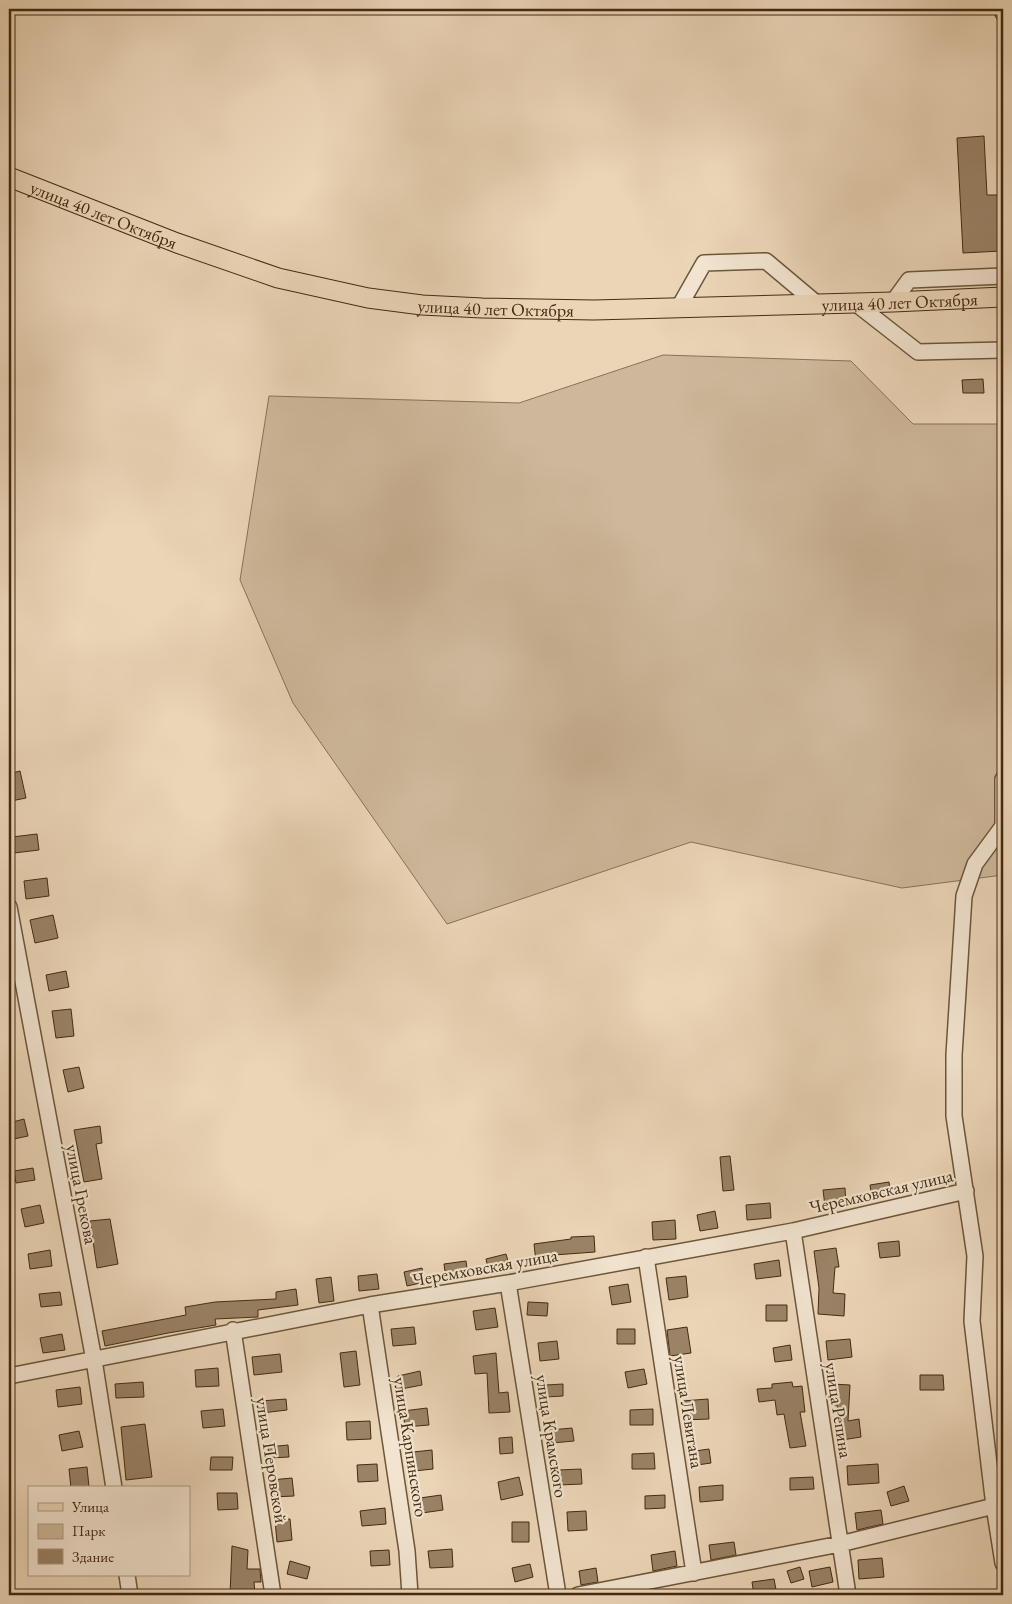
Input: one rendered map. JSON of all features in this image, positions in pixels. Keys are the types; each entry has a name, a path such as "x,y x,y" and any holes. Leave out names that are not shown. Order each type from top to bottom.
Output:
{"main road":[{"name":"улица 40 лет Октября","path":"9,177 177,243 278,278 368,298 482,308 594,310 893,302 1003,297"}],"street":[{"path":"1001,9 1003,13"},
{"path":"679,307 704,263 766,261 816,303"},
{"path":"893,302 909,280 1003,276"},
{"path":"854,302 918,352 1003,350"},
{"path":"1003,778 1003,826 975,864 964,896 954,1055 954,1116 975,1256 972,1321 994,1506 1003,1563"},
{"name":"улица Грекова","path":"9,907 94,1360 114,1486"},
{"name":"Черемховская улица","path":"9,1376 233,1330 793,1230 966,1191"},
{"name":"улица Репина","path":"793,1230 848,1595"},
{"name":"улица Левитана","path":"646,1257 694,1573"},
{"name":"улица Крамского","path":"508,1282 558,1595"},
{"name":"улица Карпинского","path":"370,1305 407,1551 410,1595"},
{"name":"улица Перовской","path":"233,1330 273,1595"},
{"path":"578,1595 840,1544 994,1506"},
{"path":"127,1576 130,1595"}],"green space":[{"path":"663,355 851,361 913,424 1003,424 1003,875 902,888 691,842 447,924 293,703 240,580 269,396 519,403"}],"building":[{"path":"984,136 987,195 1003,195 1003,223 1000,223 1001,251 963,253 957,138"},
{"path":"983,379 984,393 963,393 962,380"},
{"path":"20,771 26,798 11,801 9,774"},
{"path":"37,834 39,850 14,853 12,837"},
{"path":"47,878 49,896 26,899 24,881"},
{"path":"53,915 58,938 35,943 30,920"},
{"path":"66,971 69,987 49,991 46,975"},
{"path":"71,1009 74,1036 56,1038 52,1011"},
{"path":"79,1067 84,1088 68,1092 63,1070"},
{"path":"24,1119 28,1136 9,1140 9,1123"},
{"path":"100,1126 102,1143 96,1144 102,1179 84,1182 74,1130"},
{"path":"730,1156 734,1190 723,1191 720,1157"},
{"path":"33,1168 35,1180 16,1183 14,1171"},
{"path":"889,1182 891,1195 872,1198 870,1185"},
{"path":"845,1188 846,1204 825,1206 823,1190"},
{"path":"770,1203 771,1218 747,1220 746,1205"},
{"path":"40,1205 44,1223 25,1227 21,1209"},
{"path":"715,1211 718,1228 700,1231 697,1215"},
{"path":"110,1219 118,1264 97,1268 90,1221"},
{"path":"675,1220 676,1239 653,1240 652,1222"},
{"path":"594,1236 595,1252 554,1255 554,1259 536,1262 534,1244 571,1239 571,1237"},
{"path":"899,1241 900,1256 880,1258 878,1243"},
{"path":"836,1248 839,1267 835,1267 833,1293 845,1294 844,1316 818,1314 819,1288 814,1251"},
{"path":"50,1250 52,1266 30,1269 28,1254"},
{"path":"506,1254 510,1268 489,1273 486,1259"},
{"path":"779,1260 781,1276 756,1279 754,1264"},
{"path":"466,1261 468,1276 446,1279 444,1264"},
{"path":"422,1268 425,1282 407,1286 404,1272"},
{"path":"377,1274 379,1289 359,1291 358,1276"},
{"path":"686,1276 688,1297 669,1300 666,1278"},
{"path":"331,1277 334,1301 319,1303 316,1279"},
{"path":"628,1284 631,1302 612,1305 609,1287"},
{"path":"296,1289 298,1305 258,1310 258,1317 215,1319 216,1325 105,1346 102,1331 186,1315 185,1307 215,1302 276,1299 276,1292"},
{"path":"60,1292 62,1305 41,1307 39,1294"},
{"path":"528,1302 548,1303 547,1316 527,1315"},
{"path":"766,1305 787,1305 787,1321 766,1321"},
{"path":"495,1308 498,1327 476,1330 473,1311"},
{"path":"414,1327 416,1344 393,1346 391,1329"},
{"path":"687,1327 691,1353 670,1356 667,1330"},
{"path":"617,1329 635,1329 635,1344 617,1344"},
{"path":"62,1334 65,1350 43,1353 40,1338"},
{"path":"850,1339 852,1357 828,1360 826,1341"},
{"path":"557,1341 559,1359 540,1361 538,1343"},
{"path":"790,1345 792,1360 775,1362 773,1348"},
{"path":"356,1351 360,1385 344,1387 340,1353"},
{"path":"496,1353 499,1393 508,1392 510,1412 489,1413 487,1373 475,1374 473,1356"},
{"path":"280,1354 282,1372 254,1375 252,1357"},
{"path":"218,1368 219,1386 196,1387 195,1370"},
{"path":"644,1369 647,1384 628,1388 625,1372"},
{"path":"420,1371 422,1385 401,1389 398,1376"},
{"path":"920,1375 943,1375 944,1390 920,1390"},
{"path":"143,1382 144,1397 116,1398 115,1384"},
{"path":"792,1382 793,1387 802,1386 805,1412 800,1412 806,1446 790,1448 784,1414 777,1415 775,1400 759,1402 757,1389 772,1388 772,1384"},
{"path":"563,1384 563,1396 546,1397 546,1385"},
{"path":"832,1384 850,1385 848,1421 859,1419 861,1437 842,1440 837,1405 831,1405"},
{"path":"80,1387 82,1404 58,1407 56,1390"},
{"path":"286,1399 287,1410 262,1413 261,1401"},
{"path":"708,1399 709,1419 683,1420 682,1401"},
{"path":"427,1408 429,1425 405,1427 403,1411"},
{"path":"223,1409 225,1426 203,1428 201,1411"},
{"path":"653,1409 653,1425 630,1425 630,1410"},
{"path":"370,1421 371,1439 347,1440 346,1422"},
{"path":"145,1424 152,1477 126,1480 121,1427"},
{"path":"572,1428 574,1441 552,1443 550,1430"},
{"path":"79,1431 83,1447 62,1451 59,1435"},
{"path":"512,1437 513,1453 500,1454 499,1438"},
{"path":"288,1445 289,1457 269,1458 268,1447"},
{"path":"709,1449 711,1463 697,1465 695,1451"},
{"path":"432,1450 433,1469 414,1471 413,1452"},
{"path":"654,1453 655,1469 632,1469 632,1454"},
{"path":"211,1457 233,1457 232,1470 210,1470"},
{"path":"377,1464 378,1481 358,1482 357,1465"},
{"path":"878,1464 879,1483 848,1485 847,1466"},
{"path":"87,1467 89,1486 71,1486 69,1469"},
{"path":"581,1469 582,1484 559,1485 559,1470"},
{"path":"519,1477 523,1495 501,1500 498,1482"},
{"path":"813,1477 814,1489 790,1490 790,1478"},
{"path":"292,1478 294,1496 272,1497 271,1480"},
{"path":"723,1485 723,1500 700,1502 699,1487"},
{"path":"904,1486 909,1501 891,1506 887,1492"},
{"path":"217,1493 237,1493 238,1509 218,1510"},
{"path":"441,1495 443,1510 422,1513 420,1498"},
{"path":"665,1495 665,1508 645,1509 645,1496"},
{"path":"385,1508 386,1524 362,1526 360,1511"},
{"path":"881,1510 883,1524 857,1530 855,1513"},
{"path":"586,1511 587,1530 568,1531 567,1512"},
{"path":"290,1519 292,1540 277,1542 275,1520"},
{"path":"512,1522 529,1522 529,1542 512,1542"},
{"path":"734,1542 736,1555 711,1560 709,1545"},
{"path":"232,1546 248,1550 247,1569 260,1569 261,1582 254,1582 255,1595 230,1595"},
{"path":"452,1549 453,1567 430,1568 428,1551"},
{"path":"389,1550 390,1565 371,1566 370,1551"},
{"path":"675,1551 677,1566 653,1571 651,1555"},
{"path":"882,1558 884,1577 859,1579 858,1560"},
{"path":"290,1561 310,1567 307,1579 287,1574"},
{"path":"530,1564 533,1577 515,1582 512,1568"},
{"path":"800,1567 804,1579 791,1583 787,1571"},
{"path":"830,1567 833,1582 812,1587 809,1571"},
{"path":"596,1568 598,1582 581,1585 579,1571"},
{"path":"774,1579 777,1595 754,1595 752,1582"}]}
